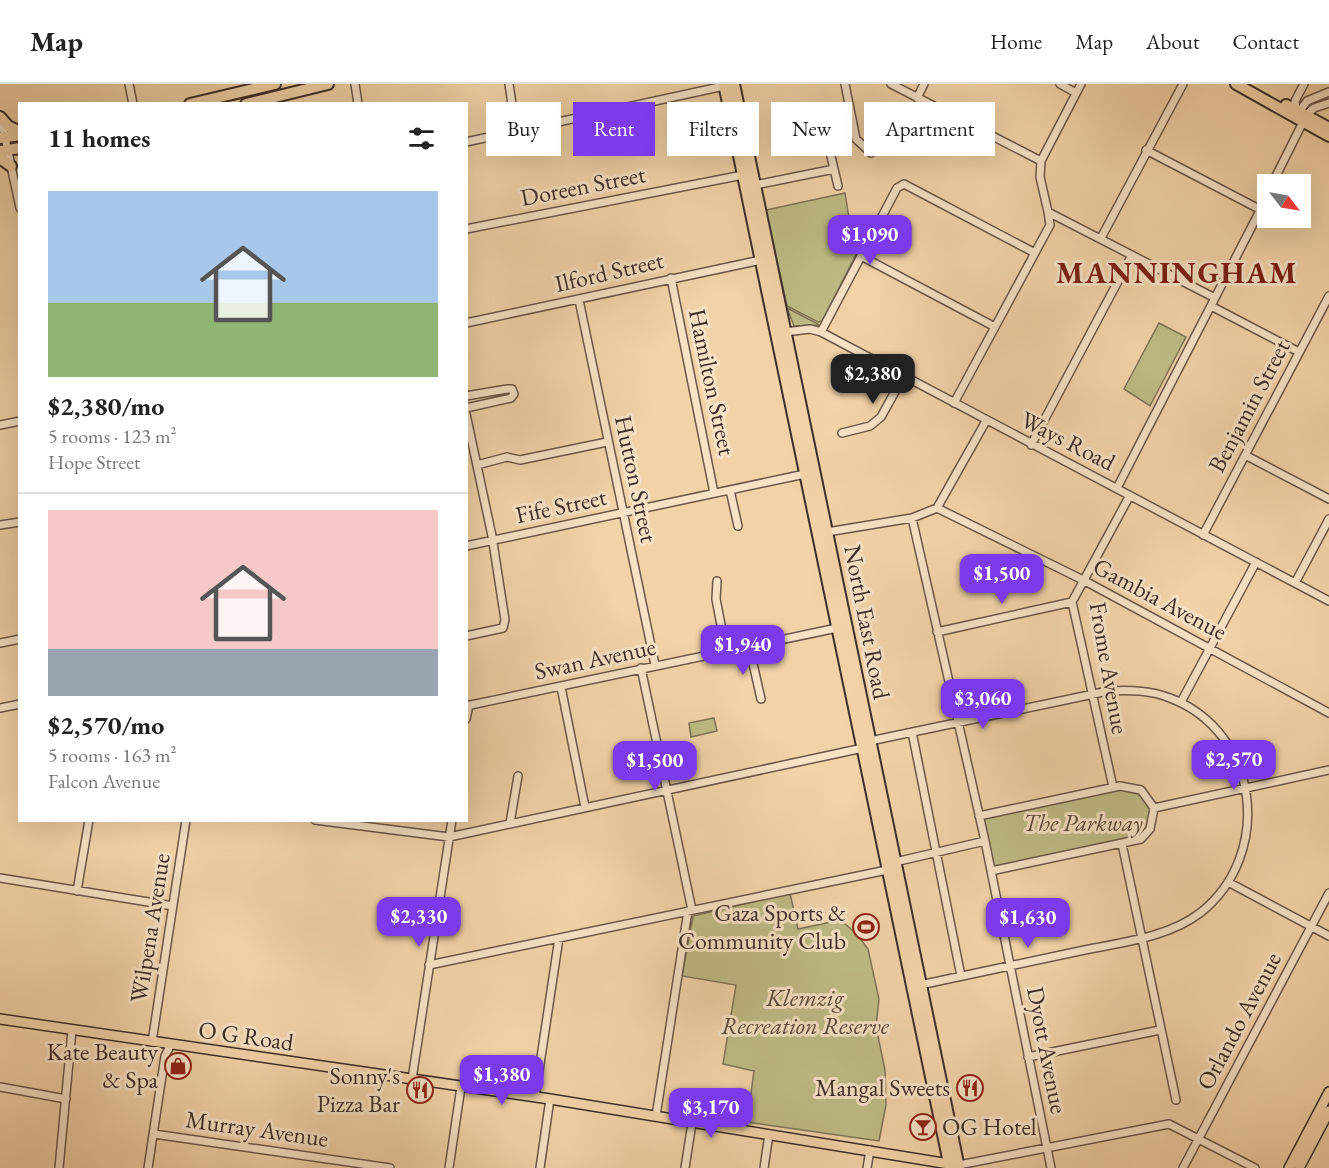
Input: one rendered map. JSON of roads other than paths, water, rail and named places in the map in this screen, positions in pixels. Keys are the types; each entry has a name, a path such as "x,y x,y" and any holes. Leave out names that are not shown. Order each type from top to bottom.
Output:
{"highway":[{"path":"205,102 228,99 275,84"},
{"path":"254,102 328,84"},
{"name":"North East Road","path":"730,84 954,1166"},
{"path":"1236,84 1329,128"},
{"path":"1246,84 1329,136"},
{"path":"0,117 18,133"},
{"path":"2,138 18,134"},
{"path":"11,166 3,153 18,149"}],"main road":[{"name":"O G Road","path":"0,1019 550,1099 870,1150 954,1166"},
{"path":"1289,1168 1329,1092"},
{"path":"1299,1168 1329,1111"}],"street":[{"path":"129,84 133,102"},
{"path":"355,84 358,102"},
{"path":"509,84 512,102"},
{"path":"561,121 730,84"},
{"path":"844,84 856,139 864,146"},
{"path":"891,84 1041,161"},
{"path":"917,98 924,84"},
{"path":"1060,84 1076,93"},
{"path":"954,403 1050,225 1040,177 1041,161 1081,84"},
{"path":"1101,238 1183,84"},
{"path":"1298,115 1295,101 1304,84"},
{"path":"1276,174 1298,115 1307,101 1329,92"},
{"path":"1298,115 1329,103"},
{"path":"0,117 3,153"},
{"path":"468,142 486,138"},
{"path":"1146,150 1257,208"},
{"path":"831,156 838,186"},
{"path":"11,166 18,199"},
{"name":"Doreen Street","path":"468,229 750,178 834,169"},
{"path":"821,332 897,188 904,184 1035,253"},
{"path":"1048,212 1215,298"},
{"path":"1117,488 1257,218"},
{"path":"1032,445 1132,255"},
{"path":"861,256 995,327"},
{"name":"Ilford Street","path":"468,323 765,259"},
{"name":"Hamilton Street","path":"670,278 714,493"},
{"name":"Benjamin Street","path":"1203,535 1329,296"},
{"name":"Hutton Street","path":"579,300 655,665"},
{"path":"1211,306 1299,352"},
{"name":"Ways Road","path":"781,333 810,328 821,332 1329,601"},
{"path":"843,433 870,426 880,417 903,377"},
{"path":"468,396 507,389 512,389 514,394 511,398 468,408"},
{"path":"0,425 18,421"},
{"path":"823,533 912,518 937,508 986,421"},
{"path":"468,423 505,625 498,630 468,636"},
{"path":"477,465 507,457 520,460 607,442"},
{"path":"1245,455 1329,499"},
{"name":"Fife Street","path":"468,546 809,473"},
{"path":"730,490 738,526"},
{"name":"Frome Avenue","path":"1113,787 1072,602 1129,497"},
{"name":"Gambia Avenue","path":"937,508 1085,580 1329,713"},
{"name":"Dyott Avenue","path":"912,518 985,841 1051,1168"},
{"path":"1295,583 1329,519"},
{"path":"0,525 18,522"},
{"path":"1181,702 1256,562"},
{"path":"717,581 716,599 726,651"},
{"path":"937,632 1072,602"},
{"name":"Swan Avenue","path":"468,705 842,627"},
{"path":"0,643 18,639"},
{"path":"749,646 761,699"},
{"path":"641,668 690,911 656,1116"},
{"path":"561,687 585,807"},
{"path":"331,822 449,837 867,745 912,732 1108,691 1156,693 1181,702 1207,720 1223,737 1238,764 1246,789 1249,814 1246,840 1238,866 1228,882 1199,913 1179,924 1142,938 916,985"},
{"path":"0,708 18,704"},
{"path":"912,732 961,976"},
{"path":"1154,808 1329,770"},
{"path":"510,822 518,776"},
{"path":"979,816 1113,787 1135,787 1146,795 1154,808 1153,823 1141,839 991,871"},
{"path":"77,891 89,822"},
{"name":"Wilpena Avenue","path":"156,1042 186,822"},
{"path":"412,1079 452,822"},
{"path":"429,965 690,911 891,866 985,841"},
{"path":"1122,844 1176,1100"},
{"path":"0,878 173,906"},
{"path":"1228,882 1329,936"},
{"name":"Orlando Avenue","path":"1183,1168 1329,893"},
{"path":"535,1097 560,938"},
{"path":"59,1168 72,1030"},
{"path":"1028,1057 1160,1030"},
{"path":"156,1042 165,1056"},
{"path":"148,1168 165,1056 171,1044"},
{"path":"0,1087 66,1099"},
{"path":"449,1168 461,1087"},
{"path":"540,1168 550,1099"},
{"path":"685,1168 692,1123"},
{"path":"954,1166 1160,1124 1179,1128 1255,1168"},
{"name":"Murray Avenue","path":"153,1134 390,1168"},
{"path":"764,1168 769,1134"},
{"path":"867,1168 870,1150"}],"place":[{"name":"Gaza Sports & Community Club","path":"866,927"},
{"name":"Kate Beauty & Spa","path":"178,1066"},
{"name":"Mangal Sweets","path":"970,1088"},
{"name":"Sonny's Pizza Bar","path":"420,1090"},
{"name":"OG Hotel","path":"923,1127"}],"district":[{"name":"MANNINGHAM","path":"1177,273"}],"park label":[{"name":"The Parkway","path":"1083,823"},
{"name":"Klemzig Recreation Reserve","path":"805,1012"}]}
